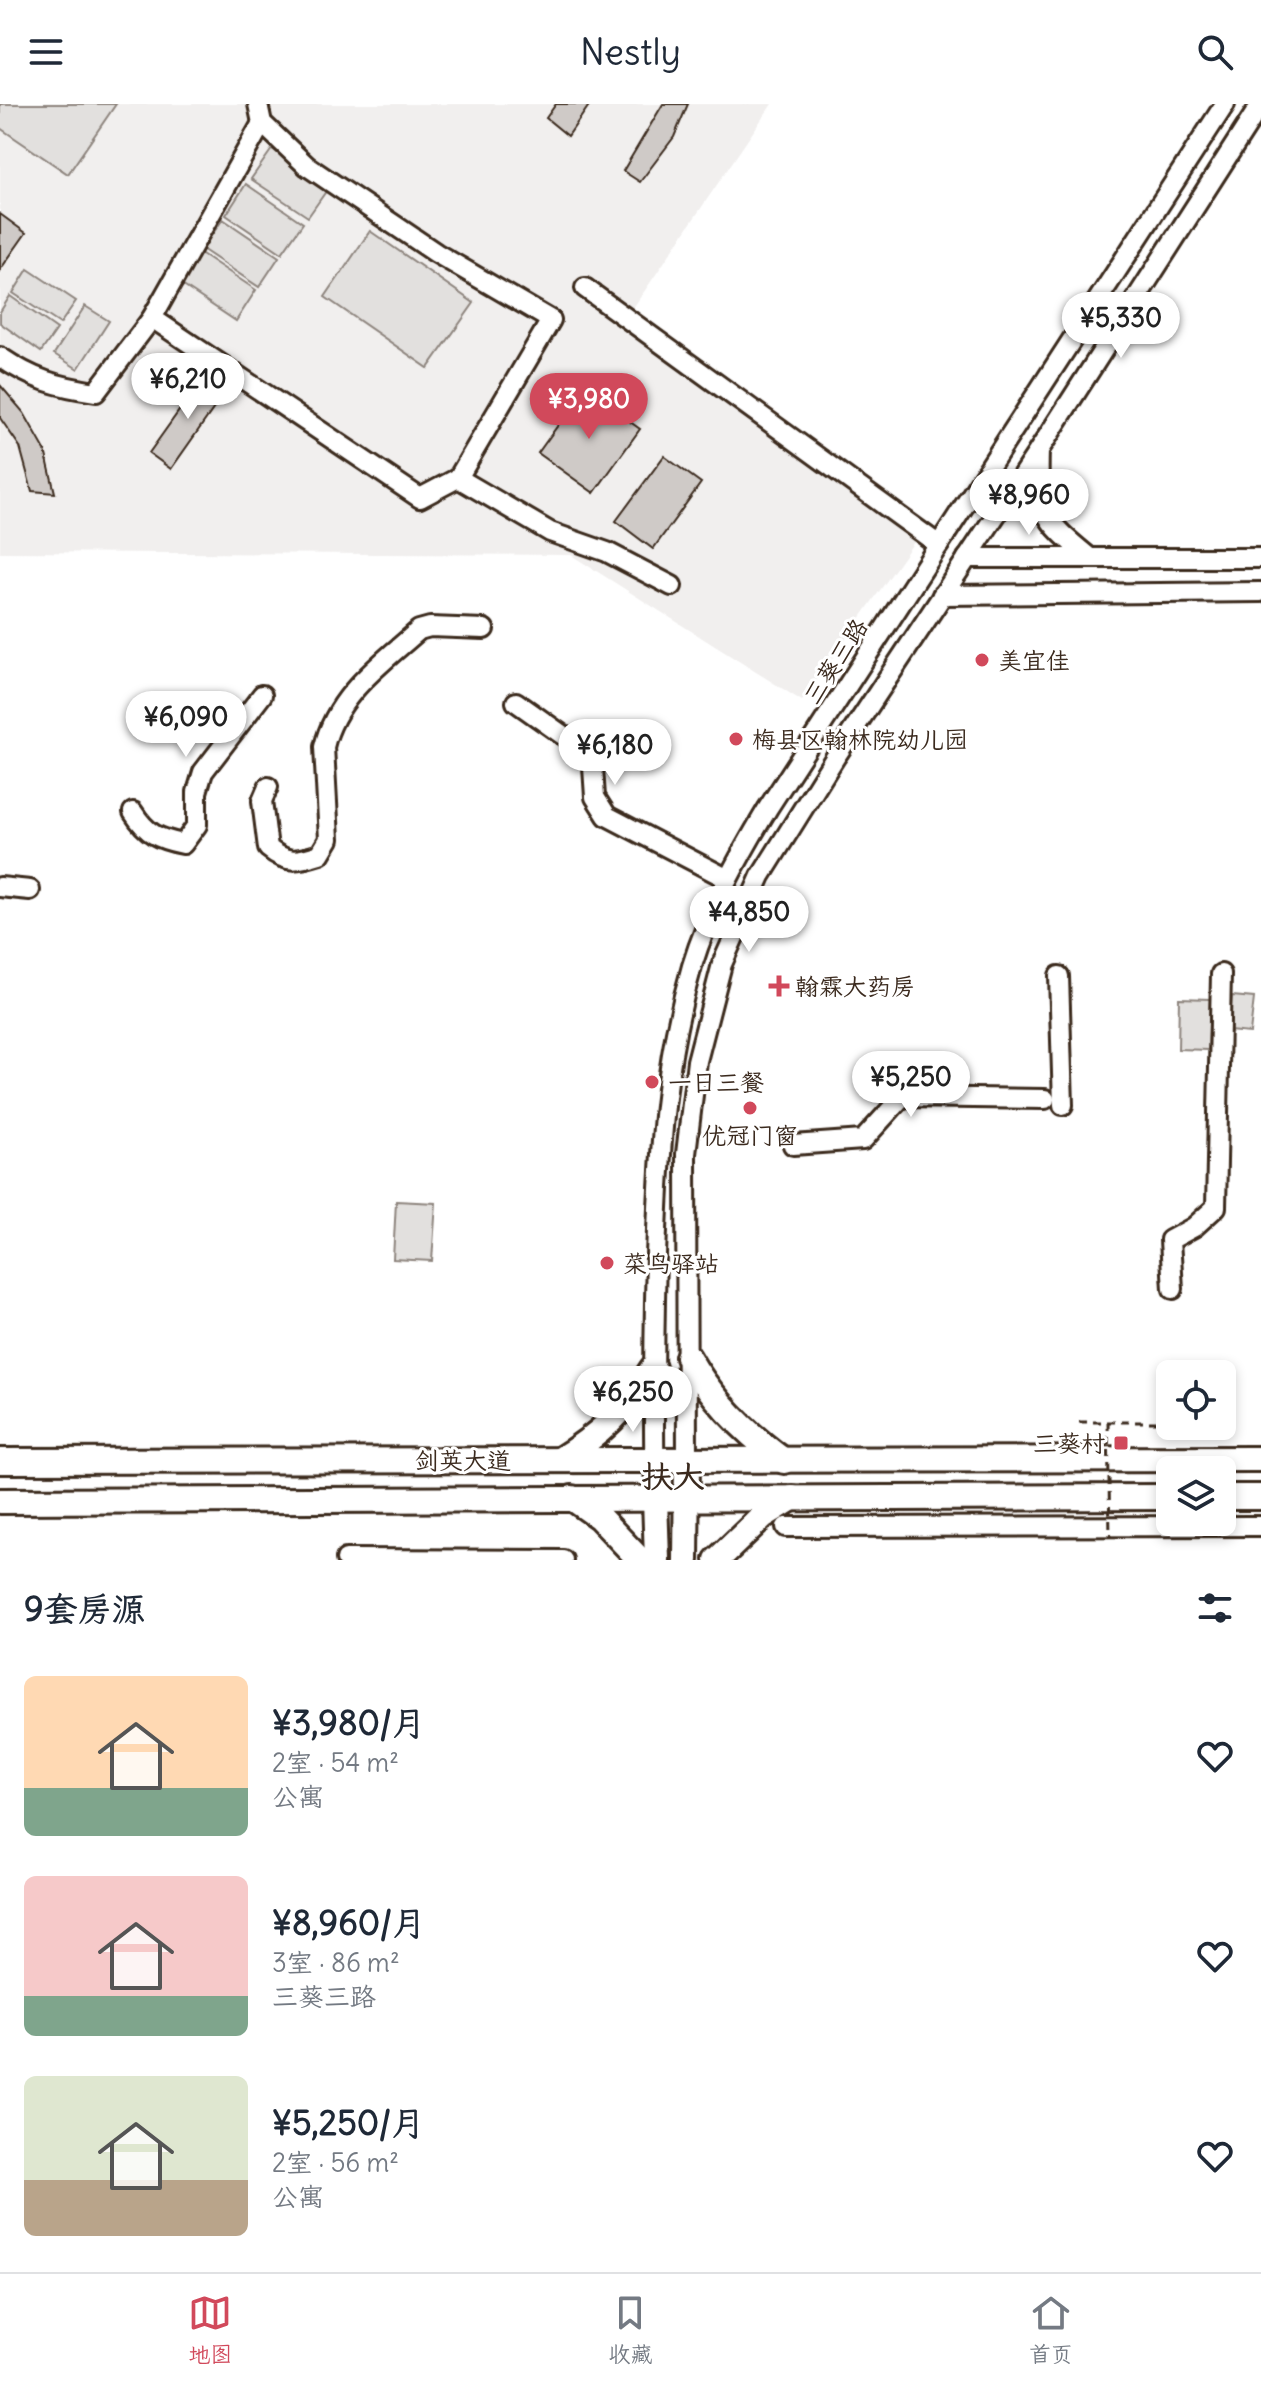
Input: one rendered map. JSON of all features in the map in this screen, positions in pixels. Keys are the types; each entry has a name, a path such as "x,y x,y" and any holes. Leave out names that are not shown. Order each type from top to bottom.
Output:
{"main road":[{"path":"688,1357 701,1380 729,1414 784,1461"},
{"path":"559,1460 591,1441 614,1419 638,1393 653,1368"},
{"name":"剑英大道","path":"0,1461 1261,1459"},
{"path":"686,1560 687,1460"},
{"name":"剑英大道","path":"0,1501 1156,1497"},
{"path":"1236,1497 1261,1497"},
{"path":"572,1498 599,1517 640,1560"},
{"path":"655,1498 657,1560"},
{"path":"717,1560 763,1516 793,1498"}],"street":[{"name":"三葵三路","path":"655,1498 653,1368 660,1131 671,1053 693,965 726,878 768,808 1225,104"},
{"path":"687,1460 686,1154 697,1061 722,964 761,876 1261,104"},
{"path":"0,357 29,376 56,386 96,392 152,318 260,113 307,166 436,253 551,320 458,478 420,498 152,318"},
{"path":"585,288 939,545"},
{"path":"1039,450 1038,493 1045,516 1090,558"},
{"path":"458,478 550,532 607,552 672,586"},
{"path":"967,558 1261,558"},
{"path":"942,595 1261,592"},
{"path":"268,787 262,801 264,840 268,848 284,860 294,862 320,854 329,839 324,747 327,734 352,689 419,630 430,627 484,629"},
{"path":"133,812 146,832 161,840 183,844 197,825 197,792 203,772 262,695"},
{"path":"516,702 588,753 593,767 595,797 607,816 726,878"},
{"path":"0,887 30,890"},
{"path":"1173,1289 1170,1240 1194,1227 1216,1207 1221,974"},
{"path":"1059,976 1063,1105"},
{"path":"793,1145 863,1140 902,1097 1045,1099"},
{"path":"786,1527 1261,1526"},
{"path":"346,1559 563,1560"}],"path":[{"path":"1079,1422 1156,1422"},
{"path":"1108,1422 1110,1537"}],"shaded area":[{"path":"0,104 772,104 633,308 926,525 802,701 571,555 0,552"},
{"path":"0,104 116,104 68,174 0,128"},
{"path":"272,149 329,187 308,217 251,179"},
{"path":"246,184 303,223 282,253 226,215"},
{"path":"223,219 279,257 259,287 202,249"},
{"path":"370,231 474,303 428,368 325,297"},
{"path":"199,252 256,290 236,321 179,283"},
{"path":"28,269 76,301 60,324 13,293"},
{"path":"10,296 57,329 41,352 0,323 0,312"},
{"path":"85,306 109,321 78,369 54,354"},
{"path":"1232,996 1254,998 1250,1033 1229,1031"},
{"path":"1179,998 1210,999 1208,1050 1178,1049"},
{"path":"396,1201 436,1203 432,1261 393,1259"}],"building":[{"path":"556,104 590,104 568,136 546,118"},
{"path":"663,104 688,104 674,137 640,182 623,171"},
{"path":"0,214 26,233 0,270"},
{"path":"206,373 228,388 171,469 149,453"},
{"path":"0,385 24,413 45,450 55,493 32,491 20,447 0,418"},
{"path":"584,389 640,429 594,493 538,453"},
{"path":"664,456 701,483 653,549 616,521"}],"place":[{"name":"美宜佳","path":"982,660"},
{"name":"梅县区翰林院幼儿园","path":"736,739"},
{"name":"翰霖大药房","path":"779,986"},
{"name":"一日三餐","path":"652,1082"},
{"name":"优冠门窗","path":"750,1108"},
{"name":"菜鸟驿站","path":"607,1263"},
{"name":"三葵村","path":"1121,1443"}],"district":[{"name":"扶大","path":"673,1476"}]}
